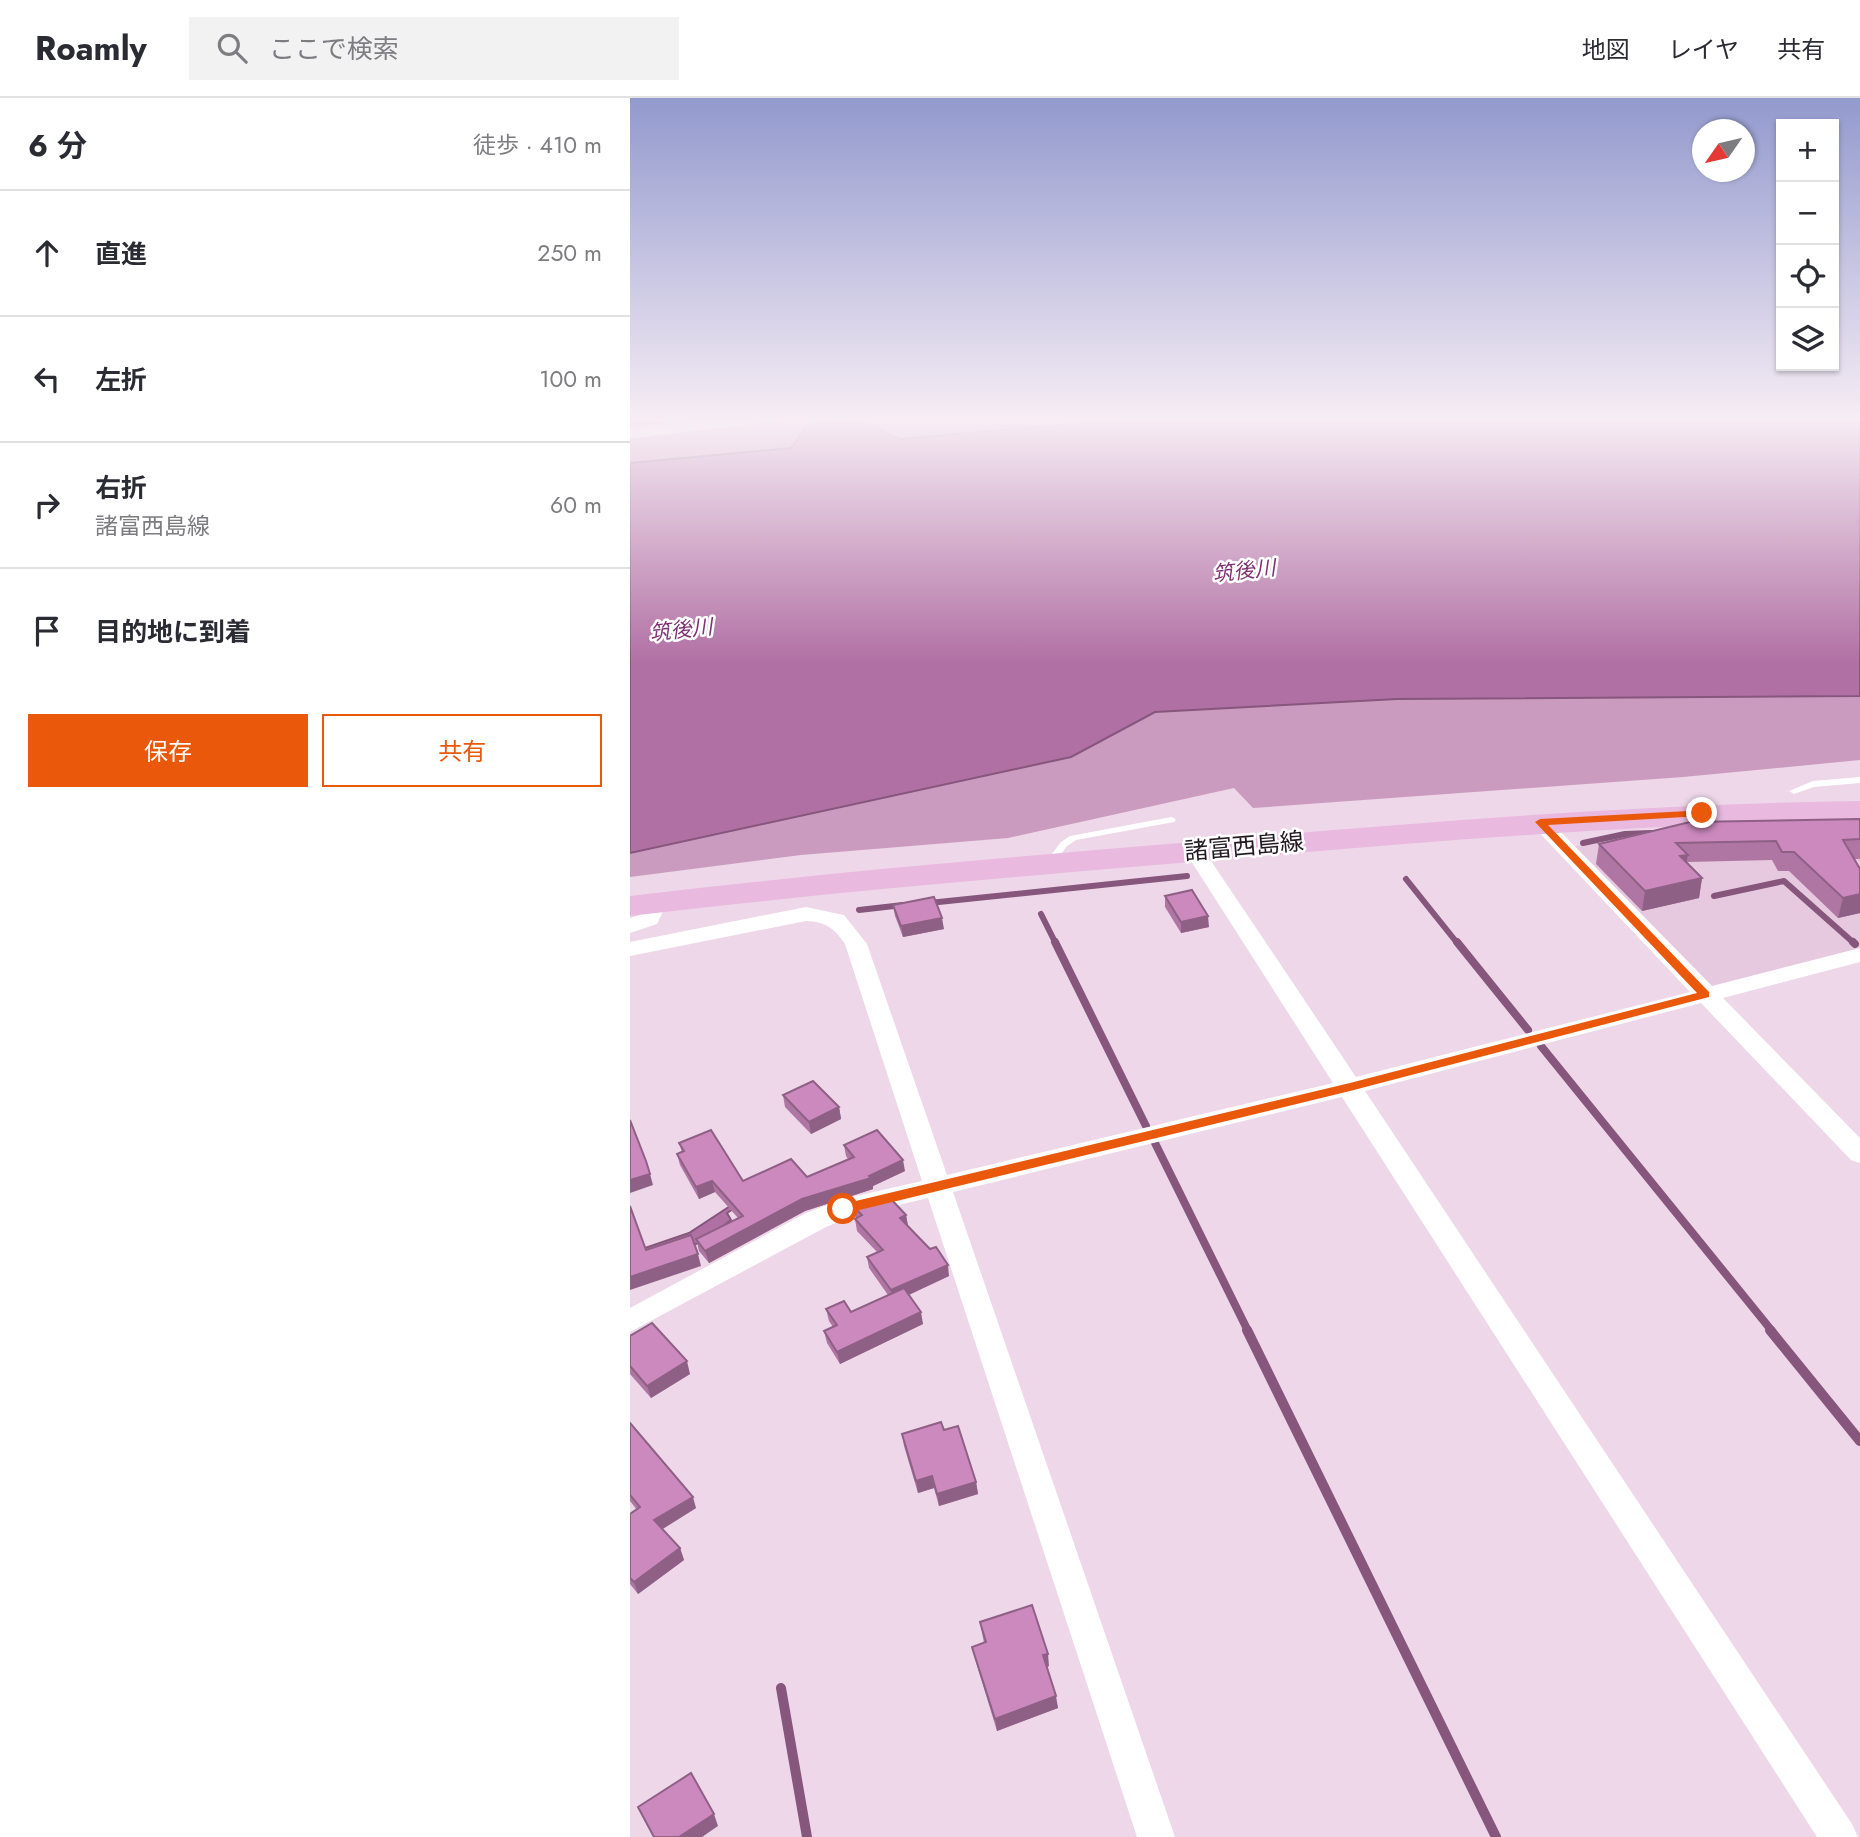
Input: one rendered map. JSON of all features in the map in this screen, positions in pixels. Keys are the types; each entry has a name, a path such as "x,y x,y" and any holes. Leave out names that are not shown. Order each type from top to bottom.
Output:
{"main road":[{"name":"諸富西島線","path":"643,905 804,900 1050,863 1540,822 1702,813 1860,811"}],"street":[{"path":"1540,822 1860,1154"},
{"path":"1194,850 1839,1837"},
{"path":"630,949 804,900 841,922 856,944 1156,1837"},
{"path":"630,926 649,919 643,905"},
{"path":"630,1321 816,1220 843,1209 1350,1087 1860,955"}],"lane":[{"path":"1794,791 1813,784 1860,780"},
{"path":"1050,863 1064,844 1073,838 1171,820"}],"shaded area":[{"path":"1860,670 1860,760 1683,777 1253,808 1234,788 1008,838 801,855 630,877 630,824 1155,712"},
{"path":"1860,830 1860,950 1706,989 1572,847 1627,836"}],"water":[{"name":"筑後川","path":"630,501 1860,501 1860,696 1397,699 1155,712 1071,757 630,853"},
{"path":"756,1189 759,1193 727,1213 731,1220 702,1242 630,1264 630,1253 689,1233"}],"building":[{"path":"1860,819 1860,839 1843,840 1860,869 1860,894 1843,898 1794,852 1782,852 1776,841 1676,843 1688,855 1680,856 1702,878 1645,891 1599,844 1690,822"},
{"path":"1192,890 1208,916 1181,922 1165,896"},
{"path":"934,897 942,918 901,926 893,905"},
{"path":"813,1081 839,1107 809,1122 783,1095"},
{"path":"630,1120 650,1174 630,1180"},
{"path":"711,1130 743,1181 791,1159 807,1177 854,1157 844,1145 877,1130 903,1160 869,1176 871,1178 802,1199 705,1251 696,1239 743,1216 712,1181 696,1187 677,1154 684,1151 679,1143"},
{"path":"890,1198 906,1215 900,1218 930,1249 936,1247 948,1265 891,1290 867,1257 883,1250 855,1219 862,1215 854,1207"},
{"path":"630,1206 646,1250 691,1235 698,1254 630,1277"},
{"path":"904,1288 921,1312 837,1352 824,1331 837,1325 826,1309 844,1301 851,1312"},
{"path":"652,1323 687,1361 647,1386 630,1366 630,1336"},
{"path":"941,1422 944,1430 958,1426 976,1482 937,1494 932,1476 916,1481 902,1434"},
{"path":"630,1423 693,1497 654,1520 680,1548 634,1582 630,1578 630,1514 640,1507 630,1495"},
{"path":"1032,1605 1048,1654 1043,1655 1056,1696 995,1719 972,1647 986,1642 980,1622"},
{"path":"691,1773 714,1814 679,1837 654,1837 638,1807"}],"waterway":[{"path":"1583,843 1625,834 1651,833"},
{"path":"929,903 1187,876"},
{"path":"1406,879 1458,944"},
{"path":"1714,896 1784,881 1855,944 1853,942"},
{"path":"859,910 903,905"},
{"path":"1041,914 1055,942"},
{"path":"1055,942 1146,1126"},
{"path":"1457,942 1528,1030"},
{"path":"1541,1046 1772,1331"},
{"path":"1155,1143 1248,1331"},
{"path":"1247,1330 1496,1837"},
{"path":"1770,1330 1860,1441"},
{"path":"781,1688 807,1837"}],"route":[{"path":"843,1209 1350,1087 1705,995 1540,822 1702,813"}]}
